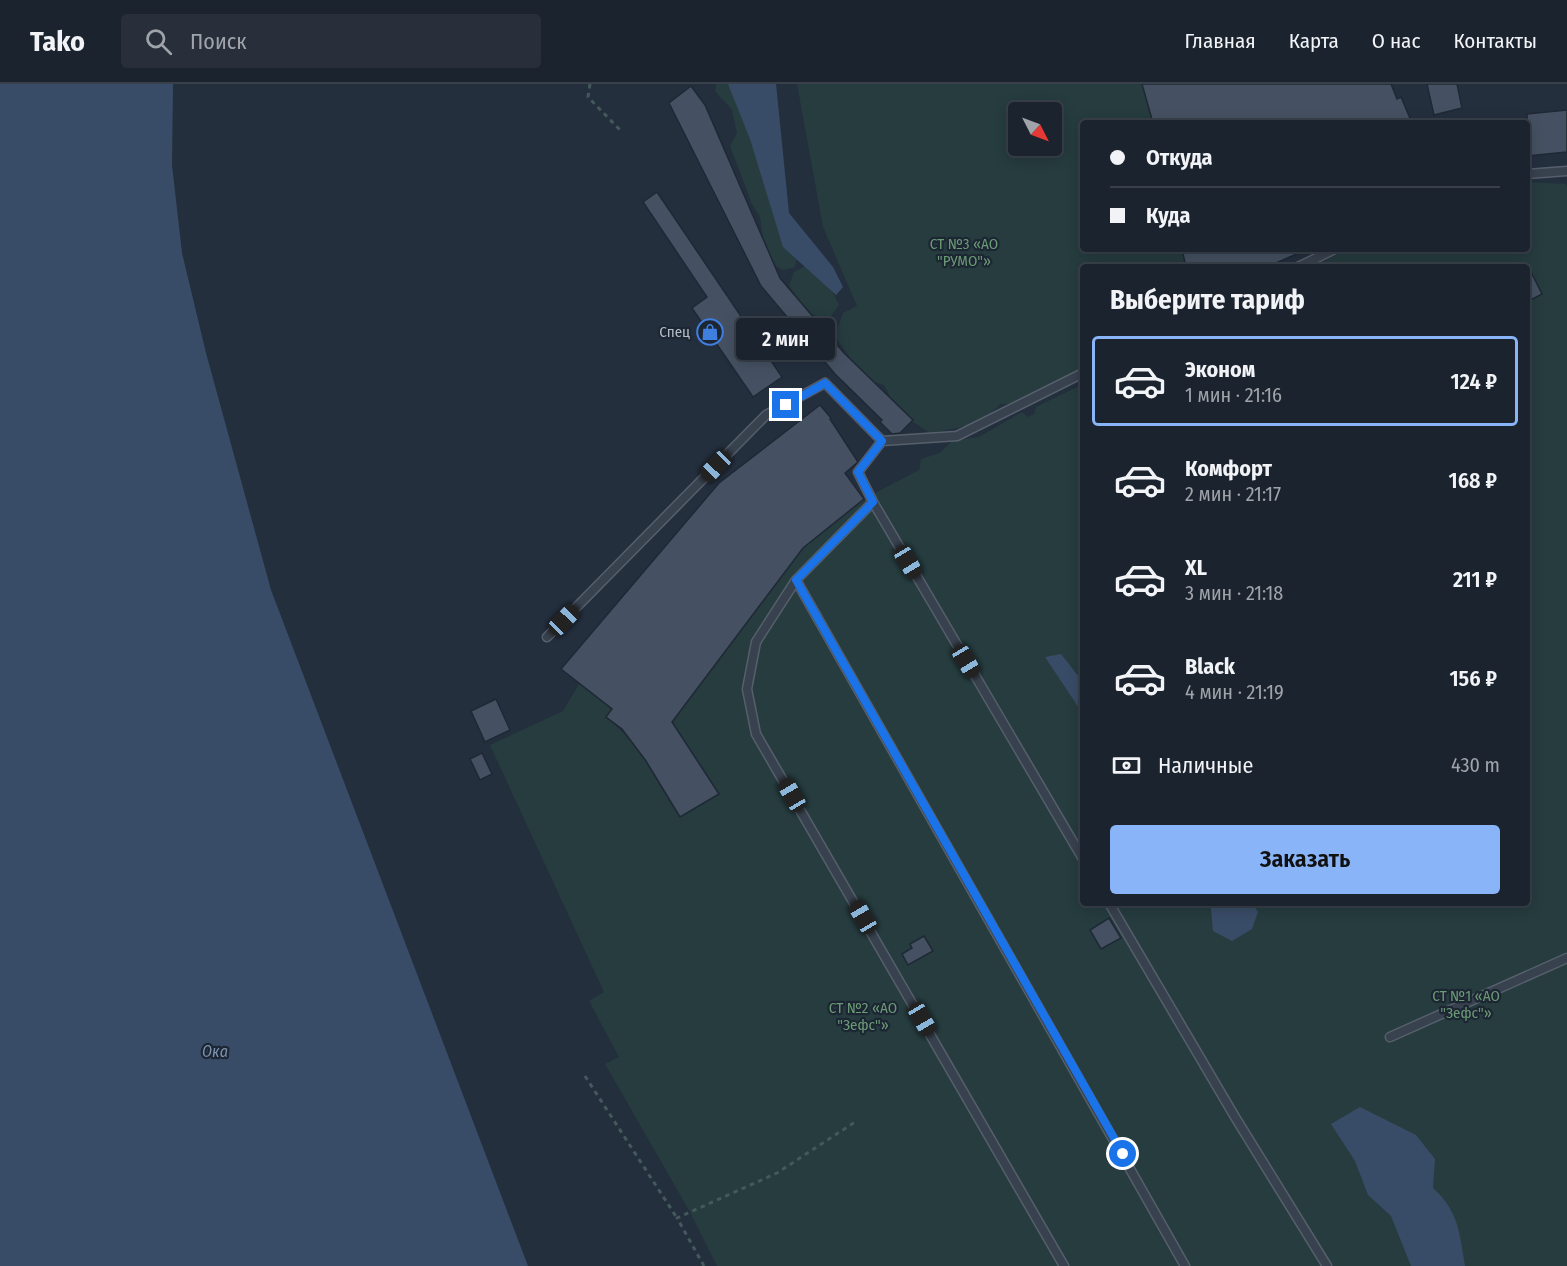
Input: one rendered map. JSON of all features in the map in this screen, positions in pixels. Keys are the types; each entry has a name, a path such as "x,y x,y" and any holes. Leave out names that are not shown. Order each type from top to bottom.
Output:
{"lane":[{"path":"1530,174 1567,171"},
{"path":"1304,264 1329,252"},
{"path":"1080,375 957,436 882,441 858,472 873,502 1080,854"},
{"path":"547,637 766,415 825,383 882,441"},
{"path":"873,502 796,580 756,642 747,689 756,734 1064,1266"},
{"path":"796,580 1185,1266"},
{"path":"1111,906 1235,1117 1327,1266"},
{"path":"1390,1037 1567,958"}],"path":[{"path":"590,84 588,97 620,130"},
{"path":"585,1076 677,1218 704,1266"},
{"path":"677,1218 777,1173 855,1122"}],"green space":[{"path":"716,84 736,84 799,249 795,267 783,270 766,260 760,217 752,204 730,146 737,133 732,110 715,91"},
{"name":"СТ №3 «АО \"РУМО\"»","path":"797,84 1154,84 1153,120 1080,120 1080,252 1182,252 1183,257 1191,264 1080,264 1080,369 1055,386 1032,397 1009,404 1000,404 977,422 930,433 898,412 884,385 865,379 835,336 843,313 857,306 823,227"},
{"name":"СТ №2 «АО \"Зефс\"»","path":"1530,182 1566,184 1567,187 1567,1266 717,1266 690,1212 605,1064 619,1057 589,1001 604,992 490,745 563,711 579,684 612,709 606,718 629,739 638,751 680,817 672,722 803,548 864,499 919,470 921,459 940,453 952,441 979,437 1022,412 1028,417 1034,414 1036,407 1080,385 1080,906 1530,906 1530,264 1319,264 1343,252 1530,252"},
{"path":"805,266 827,281 839,305 829,319 806,313 789,285 794,272"}],"water":[{"name":"Ока","path":"0,84 173,84 172,165 182,253 206,353 271,590 528,1266 0,1266"},
{"path":"728,84 776,84 789,213 833,267 843,287 836,295 783,247 750,139"},
{"path":"1061,654 1080,678 1080,710 1045,657"},
{"path":"1209,906 1254,906 1258,912 1252,929 1232,941 1213,931"},
{"path":"1360,1107 1416,1135 1435,1159 1433,1188 1442,1197 1457,1223 1465,1266 1411,1266 1391,1216 1368,1195 1355,1161 1331,1124"}],"building":[{"path":"1142,84 1391,84 1397,99 1401,97 1411,120 1152,120"},
{"path":"1427,84 1457,84 1462,108 1434,115"},
{"path":"691,86 705,105 780,278 844,353 913,420 900,433 892,434 880,422 882,420 835,374 761,286 669,103"},
{"path":"1567,110 1567,152 1530,156 1530,120 1527,120 1527,114"},
{"path":"657,192 782,377 753,397 692,308 707,297 643,202"},
{"path":"1183,252 1301,252 1274,264 1185,264"},
{"path":"1530,270 1542,294 1530,300"},
{"path":"820,405 831,418 858,462 845,473 864,499 803,548 672,722 719,794 680,817 646,761 622,729 606,717 612,709 561,669 719,483"},
{"path":"496,699 510,730 485,742 471,711"},
{"path":"482,753 492,774 480,780 470,759"},
{"path":"1109,918 1121,938 1101,949 1090,930"},
{"path":"924,936 933,951 908,965 902,954 912,948 910,944"}],"place":[{"name":"Спец","path":"710,332"}],"route":[{"path":"786,405 825,383 882,441 858,472 873,502 796,580 1123,1154"}],"park label":[{"name":"СТ №1 «АО \"Зефс\"»","path":"1466,1004"}]}
